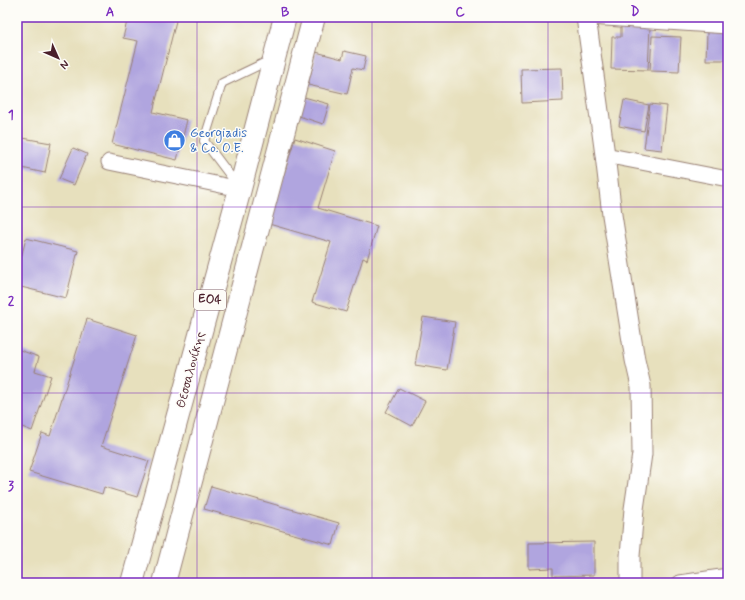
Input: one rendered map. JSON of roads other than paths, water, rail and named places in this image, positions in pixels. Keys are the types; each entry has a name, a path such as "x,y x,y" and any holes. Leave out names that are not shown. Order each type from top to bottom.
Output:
{"main road":[{"name":"Θεσσαλονίκης","path":"132,583 240,189 285,17"},
{"name":"ΕΟ4","path":"164,583 314,17"}],"street":[{"path":"586,17 612,215 635,360 641,386 642,454 634,509 630,556 630,583"},
{"path":"590,17 728,26"},
{"path":"605,155 728,179"},
{"path":"109,162 240,189"},
{"path":"680,583 728,576"}],"lane":[{"path":"240,189 204,141 222,83 274,58"}],"place":[{"name":"Georgiadis & Co. O.E.","path":"174,140"}]}
